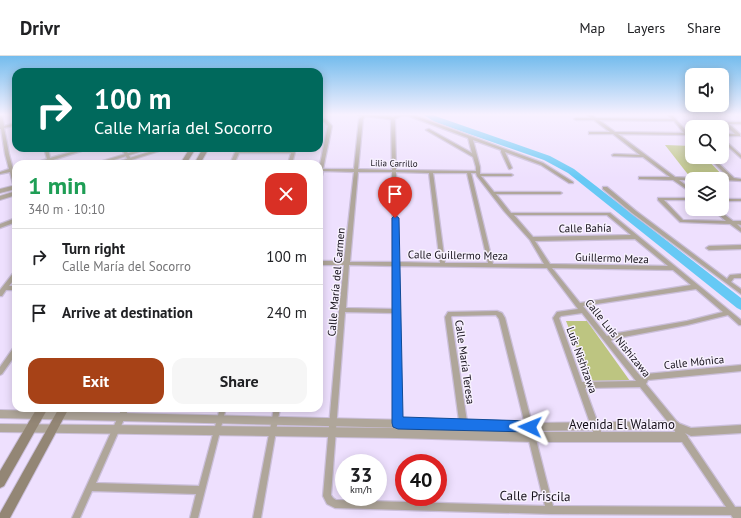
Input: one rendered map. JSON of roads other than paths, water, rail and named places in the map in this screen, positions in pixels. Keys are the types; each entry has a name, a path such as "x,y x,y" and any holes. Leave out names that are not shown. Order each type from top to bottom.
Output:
{"main road":[{"path":"0,482 40,412"},
{"path":"4,518 61,412"}],"street":[{"path":"322,160 328,136"},
{"name":"Calle María del Carmen","path":"330,501 327,496 342,310 360,136"},
{"path":"393,136 398,433"},
{"path":"438,136 475,156"},
{"path":"466,136 542,164 571,182"},
{"path":"605,136 618,137 685,136"},
{"path":"729,137 740,136"},
{"path":"470,137 478,167 478,173"},
{"path":"618,137 685,187"},
{"path":"2,141 12,165"},
{"path":"729,145 741,157"},
{"path":"504,149 503,152 510,168"},
{"path":"47,152 49,160 74,152"},
{"path":"126,160 142,152"},
{"path":"126,160 153,152"},
{"path":"0,156 7,154"},
{"path":"614,155 642,156"},
{"path":"717,164 733,180"},
{"name":"Lilia Carrillo","path":"323,170 468,172 511,175"},
{"path":"0,174 12,171"},
{"path":"431,172 443,265"},
{"path":"468,172 491,265"},
{"name":"Calle Luis Nishizawa","path":"478,173 492,193 532,239 551,271 675,426"},
{"path":"640,178 685,179"},
{"path":"729,180 741,180"},
{"path":"0,191 12,188"},
{"path":"605,188 634,212 741,292"},
{"path":"492,193 560,193"},
{"path":"0,198 12,194"},
{"path":"685,199 660,199 682,221 741,222"},
{"path":"729,200 741,200"},
{"path":"510,214 608,214 695,287 741,323"},
{"path":"723,216 741,230"},
{"path":"0,226 12,222"},
{"name":"Calle Bahía","path":"532,239 638,238"},
{"path":"709,248 741,247"},
{"name":"Calle Guillermo Meza","path":"323,263 549,266"},
{"name":"Guillermo Meza","path":"549,266 674,268"},
{"path":"728,282 732,276 741,276"},
{"path":"0,294 12,278"},
{"path":"578,305 695,287"},
{"path":"5,288 12,288"},
{"path":"342,310 396,311"},
{"name":"Luis Nishizawa","path":"583,311 559,314 556,318 599,437"},
{"path":"606,340 612,337 687,323 728,313"},
{"name":"Calle María Teresa","path":"465,435 448,317 450,314 500,314 530,427"},
{"path":"0,372 12,355"},
{"name":"Calle Mónica","path":"581,385 642,384 646,377 741,368"},
{"name":"Avenida El Walamo","path":"0,414 27,412"},
{"name":"Avenida El Walamo","path":"72,412 122,417 464,424 530,427 675,426 687,434"},
{"path":"76,518 124,412"},
{"path":"194,518 221,412"},
{"path":"257,518 276,412"},
{"path":"530,427 550,510"},
{"name":"Avenida El Walamo","path":"0,428 117,428 533,437 599,437 687,434 741,430"},
{"path":"687,434 738,514"},
{"path":"90,487 201,490"},
{"name":"Calle Priscila","path":"330,501 335,504 738,514"}],"waterway":[{"path":"483,136 547,158 571,171 741,305"}]}
